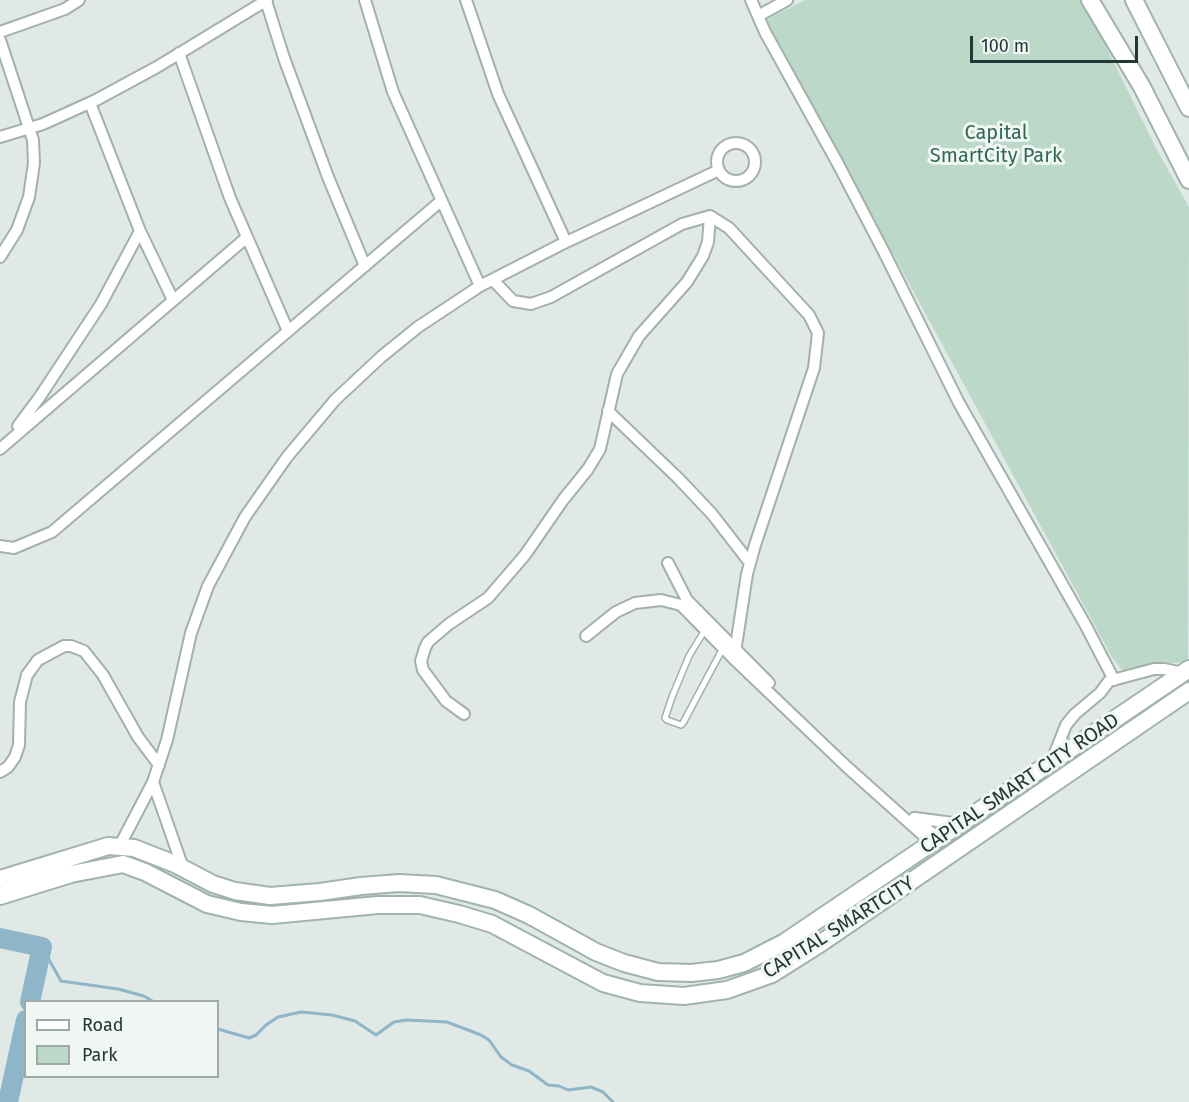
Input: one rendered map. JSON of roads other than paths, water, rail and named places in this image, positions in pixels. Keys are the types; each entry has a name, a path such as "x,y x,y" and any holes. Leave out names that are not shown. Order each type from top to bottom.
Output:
{"street":[{"path":"0,32 56,13 80,0"},
{"path":"0,137 30,128 90,103 157,67 266,0 284,58 328,177 365,266"},
{"path":"365,0 393,92 480,286"},
{"path":"466,0 498,94 566,242"},
{"path":"751,0 868,222 959,403 1086,626 1114,680"},
{"path":"758,16 787,0"},
{"path":"1090,0 1142,87 1189,180"},
{"path":"1134,0 1189,108"},
{"path":"0,40 30,128 34,163 29,197 16,230 0,257"},
{"path":"179,53 230,198 288,331"},
{"path":"90,103 140,231 173,300"},
{"path":"119,848 153,782 159,765 167,740 191,633 208,586 244,517 287,457 335,400 381,357 418,327 480,286 566,242 719,170"},
{"path":"0,546 14,548 52,532 441,201"},
{"path":"493,280 513,301 531,304 551,297 682,224 710,216 729,228 809,315 818,333 814,368 750,563 738,622 735,654"},
{"path":"464,714 446,701 423,670 422,661 425,648 428,642 449,624 488,598 525,555 600,449 617,374 639,336 687,282 703,256 708,242 710,216"},
{"path":"2,446 39,398 101,304 140,231"},
{"path":"2,446 246,238"},
{"path":"608,411 712,514 750,563"},
{"path":"668,563 684,602 705,630 723,648 735,654"},
{"path":"586,636 616,612 642,600 684,602 859,772 936,841"},
{"path":"0,772 8,767 19,746 20,702 27,675 38,660 64,646 84,651 103,675 138,737 159,765"},
{"path":"1051,763 1066,725 1075,714 1114,680 1154,669 1186,671"},
{"name":"CAPITAL SMART CITY ROAD","path":"40,876 108,846 134,848 183,868 213,884 235,891 270,896 399,883 436,885 495,900 529,915 596,952 624,963 658,972 691,973 718,970 744,963 785,942 1186,671"},
{"name":"CAPITAL SMARTCITY","path":"0,879 71,874 123,864 145,872 207,904 241,912 272,915 378,905 420,905 492,924 603,983 640,993 684,996 727,990 772,974 821,943 1189,691"},
{"path":"153,782 183,868"},
{"path":"912,821 960,824"},
{"path":"912,821 916,854"},
{"name":"CAPITAL SMARTCITY","path":"0,896 40,876"}],"lane":[{"path":"705,630 689,656 672,697 665,718 667,720 681,725 683,723 723,648"}],"waterway":[{"path":"0,938 42,947 30,1000"},
{"path":"42,947 61,981 118,989 151,1000"},
{"path":"219,1029 249,1038 278,1017 301,1012 332,1015 355,1021 376,1035 394,1022 406,1020 447,1022 481,1035 489,1040 501,1057 512,1065 529,1071 548,1085 568,1090 591,1087 603,1092 613,1102"},
{"path":"8,1102 24,1029"}],"park label":[{"name":"Capital SmartCity Park","path":"996,144"}]}
